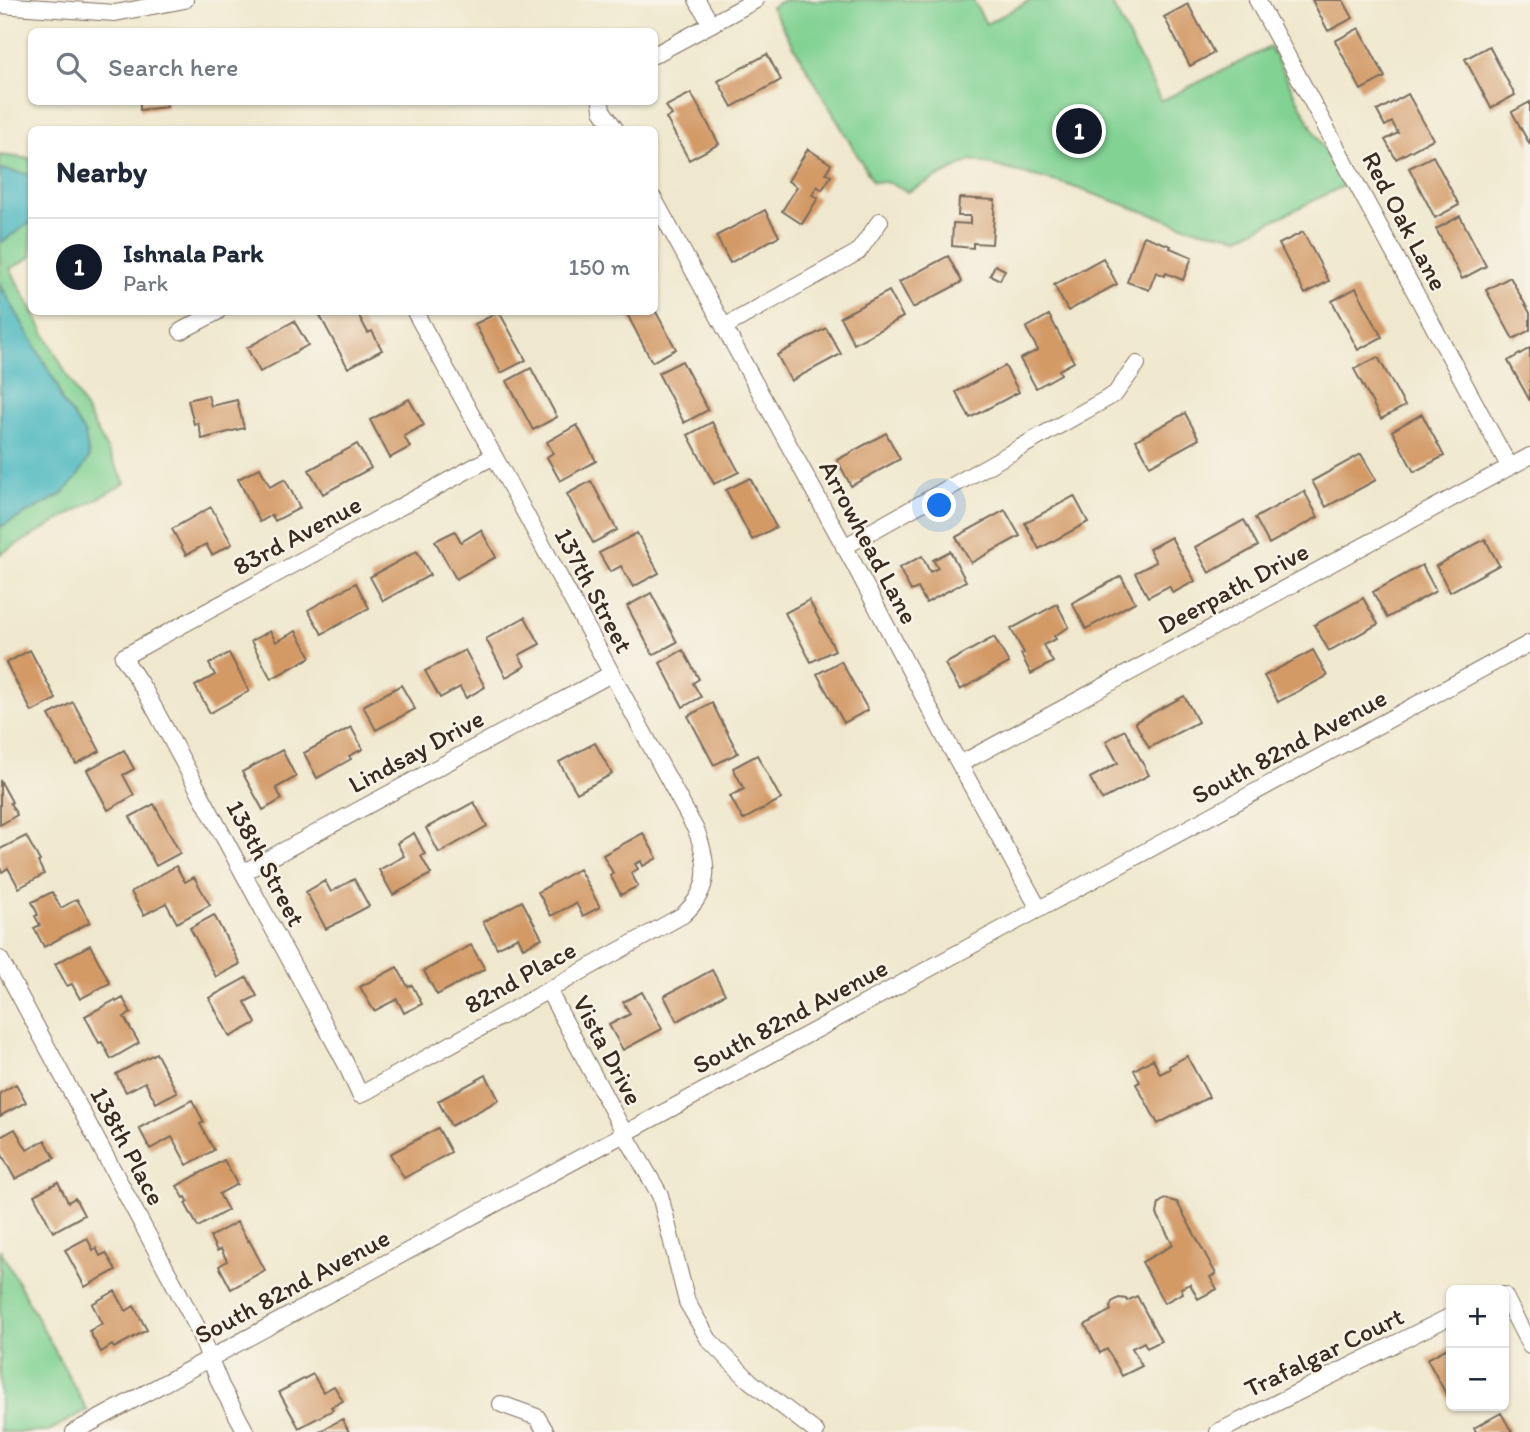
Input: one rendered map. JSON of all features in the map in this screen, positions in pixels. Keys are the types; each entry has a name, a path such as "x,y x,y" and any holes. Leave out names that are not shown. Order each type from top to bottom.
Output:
{"street":[{"path":"0,5 115,13 185,0"},
{"path":"698,0 711,24"},
{"path":"658,53 756,0"},
{"name":"Red Oak Lane","path":"1257,0 1509,466"},
{"path":"601,105 613,126"},
{"name":"Arrowhead Lane","path":"658,206 1039,909"},
{"path":"724,327 858,252 880,221"},
{"path":"181,331 211,315"},
{"name":"137th Street","path":"417,315 697,832 706,867 699,897"},
{"path":"844,547 1115,394 1137,364"},
{"name":"83rd Avenue","path":"123,657 494,456"},
{"name":"Deerpath Drive","path":"960,764 1530,456"},
{"name":"South 82nd Avenue","path":"74,1432 1530,643"},
{"name":"138th Street","path":"123,657 145,691 244,872 360,1095"},
{"name":"Lindsay Drive","path":"244,872 611,674"},
{"name":"82nd Place","path":"360,1095 669,924 699,897"},
{"name":"138th Place","path":"0,959 196,1325 221,1386 246,1432"},
{"name":"Vista Drive","path":"548,990 660,1195 687,1302 709,1340 750,1381 816,1432"},
{"path":"1509,1305 1530,1346"},
{"name":"Trafalgar Court","path":"1218,1432 1446,1318"},
{"path":"501,1404 537,1417 546,1432"}],"green space":[{"path":"784,0 973,0 986,24 1031,0 1110,0 1161,101 1270,47 1343,186 1240,237 1191,228 1065,184 972,160 907,192 891,184 873,182 771,7"},
{"path":"0,155 28,159 28,174 0,169"},
{"path":"28,224 28,259 10,269 28,302 28,315 35,315 125,483 0,554 0,527 61,495 72,414 62,402 58,387 0,284 0,243"},
{"path":"0,1249 87,1410 47,1432 0,1432"}],"water":[{"path":"0,169 28,174 28,224 0,243"},
{"path":"0,284 58,387 62,402 85,434 89,458 76,479 61,495 0,527"}],"building":[{"path":"1312,0 1343,0 1353,18 1328,31"},
{"path":"1188,4 1214,53 1190,66 1164,17"},
{"path":"1359,28 1385,77 1361,90 1335,41"},
{"path":"1489,46 1515,95 1491,108 1465,59"},
{"path":"767,54 781,80 732,107 718,81"},
{"path":"691,93 719,144 689,160 666,118 672,115 666,106"},
{"path":"1408,94 1433,139 1396,159 1385,140 1398,133 1392,122 1385,126 1377,111"},
{"path":"1530,102 1530,145 1512,112"},
{"path":"140,105 167,107 140,110"},
{"path":"808,149 831,164 826,173 831,176 822,190 817,186 812,195 818,198 802,224 782,211 797,187 788,181"},
{"path":"1433,156 1459,205 1435,218 1409,168"},
{"path":"959,198 995,200 992,244 973,243 973,248 952,246 953,223 970,224 970,216 958,216"},
{"path":"765,210 779,236 730,263 716,236"},
{"path":"1460,216 1486,266 1462,279 1436,229"},
{"path":"1303,232 1329,281 1305,294 1279,244"},
{"path":"1144,236 1192,257 1183,280 1156,272 1149,290 1127,282"},
{"path":"948,256 962,282 913,308 899,282"},
{"path":"1103,258 1117,284 1068,311 1054,285"},
{"path":"995,265 1005,270 1000,280 990,275"},
{"path":"1510,277 1530,313 1530,330 1513,339 1486,290"},
{"path":"1356,288 1382,337 1358,350 1332,301"},
{"path":"889,291 903,317 854,344 840,317"},
{"path":"320,315 359,315 368,333 372,331 382,350 348,368"},
{"path":"493,315 501,315 526,360 501,373 475,324"},
{"path":"628,315 658,315 676,349 652,362"},
{"path":"1049,315 1074,362 1059,370 1061,374 1036,388 1020,359 1038,350 1026,328"},
{"path":"294,321 308,345 260,372 247,348"},
{"path":"826,328 841,354 791,381 777,355"},
{"path":"1530,348 1530,401 1508,361"},
{"path":"1378,357 1405,406 1381,419 1354,369"},
{"path":"682,361 708,410 684,423 658,373"},
{"path":"1005,366 1019,392 970,418 956,392"},
{"path":"531,368 557,417 533,430 507,381"},
{"path":"208,395 211,406 237,400 244,428 202,439 198,423 194,424 188,400"},
{"path":"409,399 424,425 404,436 410,447 390,458 370,420"},
{"path":"1185,413 1199,439 1150,466 1136,440"},
{"path":"1422,414 1444,456 1414,472 1392,431"},
{"path":"712,422 739,472 714,484 688,435"},
{"path":"577,425 596,461 560,481 547,457 553,453 547,442"},
{"path":"886,433 900,459 851,486 837,460"},
{"path":"357,444 371,468 323,494 309,470"},
{"path":"1361,454 1376,480 1326,507 1312,481"},
{"path":"260,468 270,487 285,479 300,508 275,521 272,515 260,522 238,479"},
{"path":"750,478 776,527 752,540 726,490"},
{"path":"591,481 617,530 593,543 567,494"},
{"path":"1304,491 1318,517 1269,544 1255,518"},
{"path":"1074,496 1088,522 1039,549 1025,523"},
{"path":"211,507 232,544 212,555 206,544 186,555 172,529"},
{"path":"1005,510 1020,536 971,563 956,537"},
{"path":"1244,520 1258,546 1209,573 1195,547"},
{"path":"481,530 496,557 456,579 435,541 455,531 461,542"},
{"path":"637,533 659,573 633,587 621,566 610,572 599,553"},
{"path":"1171,537 1195,581 1173,593 1169,586 1148,597 1135,573 1156,562 1149,549"},
{"path":"1485,539 1499,565 1450,592 1436,566"},
{"path":"417,551 430,575 383,601 370,577"},
{"path":"950,551 966,581 926,603 918,588 911,591 899,568 922,556 930,572 938,568 933,560"},
{"path":"1422,565 1436,591 1387,618 1373,592"},
{"path":"1121,576 1135,602 1086,629 1072,603"},
{"path":"356,583 369,608 322,634 308,610"},
{"path":"651,593 677,642 653,655 627,606"},
{"path":"1363,598 1378,624 1329,651 1314,625"},
{"path":"809,600 835,650 811,662 785,613"},
{"path":"1057,604 1069,627 1054,636 1056,639 1043,645 1053,662 1031,674 1021,654 1024,653 1011,629"},
{"path":"525,617 540,644 519,655 525,666 506,677 486,639"},
{"path":"270,631 276,642 296,631 311,657 271,679 251,641"},
{"path":"994,637 1009,663 960,690 945,664"},
{"path":"30,650 56,699 32,712 6,663"},
{"path":"465,650 485,687 466,698 460,687 440,698 425,671"},
{"path":"683,650 699,679 693,683 701,697 683,707 660,663"},
{"path":"1313,650 1327,676 1278,702 1264,676"},
{"path":"229,653 249,691 210,713 195,686 215,675 209,664"},
{"path":"841,661 868,710 844,723 817,674"},
{"path":"401,685 415,709 376,730 363,706"},
{"path":"1184,696 1198,722 1149,748 1135,722"},
{"path":"73,702 100,751 76,764 49,715"},
{"path":"712,703 738,753 714,765 688,716"},
{"path":"351,727 363,749 317,778 304,753"},
{"path":"1125,730 1149,775 1102,800 1090,778 1118,763 1106,741"},
{"path":"595,743 612,774 577,793 559,762"},
{"path":"124,750 134,769 123,775 134,795 108,810 87,770"},
{"path":"282,750 296,777 276,788 282,799 263,810 242,772"},
{"path":"757,755 781,799 743,820 730,796 744,789 733,768"},
{"path":"0,780 17,815 0,825"},
{"path":"474,802 487,826 439,853 426,828"},
{"path":"154,804 180,853 156,866 130,817"},
{"path":"414,833 425,854 421,856 431,874 393,895 379,870 404,856 397,843"},
{"path":"643,833 657,858 643,866 641,861 635,864 638,869 631,873 638,886 621,895 603,855"},
{"path":"26,836 44,874 19,888 8,868 2,872 0,868 0,849"},
{"path":"176,866 185,882 194,877 210,905 177,923 166,903 144,915 131,892"},
{"path":"579,869 600,907 583,916 576,903 551,916 538,892"},
{"path":"354,879 369,906 326,929 306,892 325,881 331,892"},
{"path":"52,892 61,908 77,899 90,922 44,947 34,928 40,925 32,902"},
{"path":"522,901 542,938 523,948 518,937 497,948 483,922"},
{"path":"214,915 240,964 216,977 190,928"},
{"path":"90,945 110,983 80,999 72,984 67,986 55,964"},
{"path":"471,945 485,969 437,995 424,971"},
{"path":"397,967 408,987 412,985 422,1004 404,1013 397,999 374,1011 360,987"},
{"path":"712,970 725,994 677,1021 664,996"},
{"path":"247,977 257,996 245,1002 256,1023 230,1037 209,998"},
{"path":"642,992 662,1029 623,1050 609,1025 630,1014 623,1002"},
{"path":"123,998 131,1013 124,1017 139,1043 111,1059 85,1016"},
{"path":"156,1053 177,1092 156,1103 145,1082 126,1092 116,1074"},
{"path":"1187,1056 1209,1097 1158,1124 1136,1084 1140,1082 1134,1070 1153,1059 1160,1074"},
{"path":"486,1075 499,1100 451,1126 438,1101"},
{"path":"16,1084 26,1102 0,1116 0,1093"},
{"path":"192,1100 204,1122 200,1124 214,1150 187,1165 172,1137 150,1149 139,1128"},
{"path":"438,1128 451,1152 404,1178 390,1154"},
{"path":"15,1129 27,1150 45,1140 55,1158 15,1179 0,1151 0,1137"},
{"path":"224,1160 237,1184 219,1194 228,1210 198,1227 185,1203 188,1201 186,1197 184,1198 177,1186"},
{"path":"58,1182 68,1202 75,1198 84,1215 53,1232 34,1195"},
{"path":"1165,1199 1177,1202 1216,1274 1210,1277 1217,1289 1198,1299 1190,1284 1181,1288 1183,1293 1164,1303 1142,1262 1173,1245 1157,1214 1159,1203"},
{"path":"237,1222 265,1270 231,1289 219,1266 227,1261 221,1249 217,1251 210,1237"},
{"path":"87,1238 93,1250 96,1248 100,1256 106,1253 116,1270 85,1287 65,1250"},
{"path":"115,1291 126,1311 134,1306 147,1330 101,1352 89,1331 102,1324 92,1304"},
{"path":"1137,1296 1161,1341 1147,1348 1144,1342 1132,1348 1142,1366 1122,1376 1107,1349 1100,1353 1085,1325 1111,1310 1112,1302 1119,1298 1127,1301"},
{"path":"1446,1349 1446,1394 1427,1359"},
{"path":"313,1374 323,1392 334,1386 343,1401 331,1407 333,1410 299,1428 279,1392"},
{"path":"1501,1413 1512,1432 1476,1432 1474,1428"},
{"path":"342,1419 349,1432 319,1432"}],"place":[{"name":"Ishnala Park","path":"1079,131"}]}
